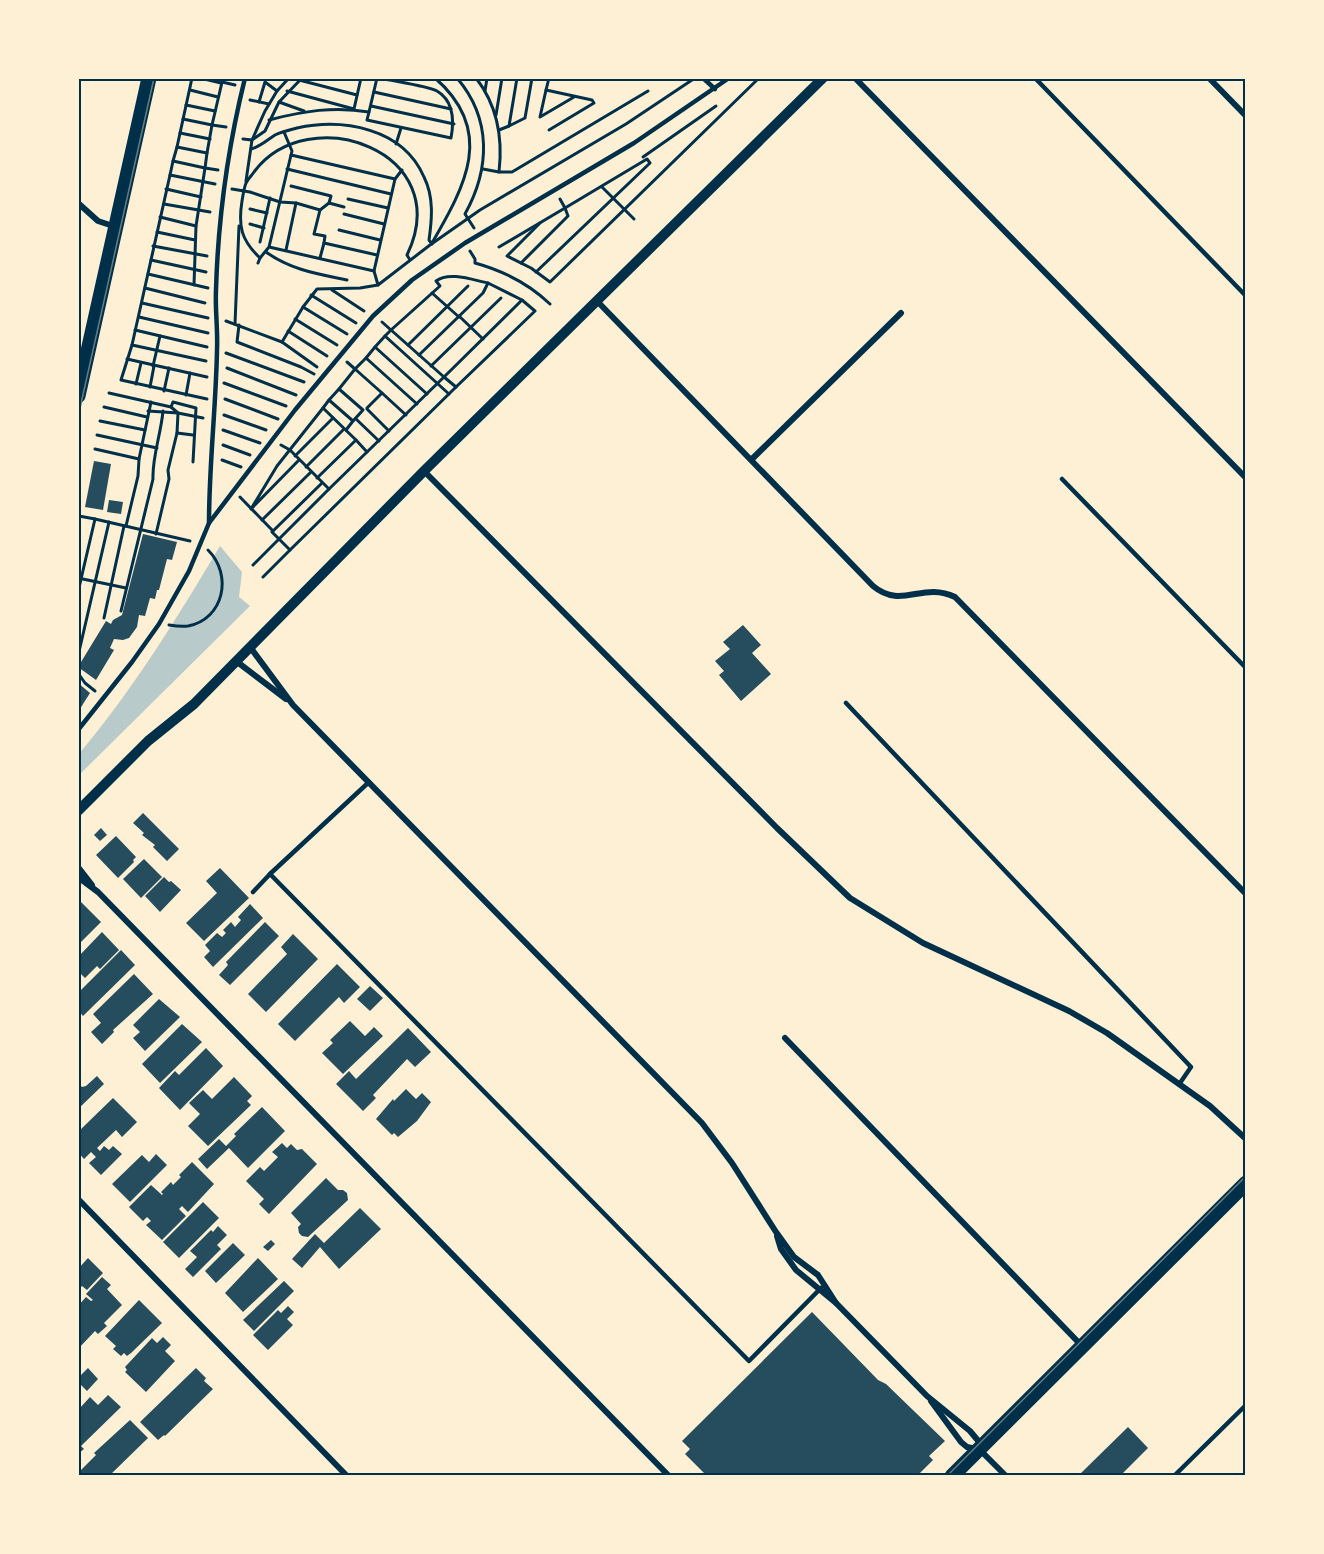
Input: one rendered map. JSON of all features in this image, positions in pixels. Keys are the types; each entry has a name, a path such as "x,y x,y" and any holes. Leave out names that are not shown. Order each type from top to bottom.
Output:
{"main road":[{"path":"78,396 150,78"},
{"path":"952,1476 1246,1183"}],"street":[{"path":"78,811 148,741 194,704 424,471 823,78"},
{"path":"855,78 1246,478"},
{"path":"1209,78 1246,116"},
{"path":"78,203 98,221 116,227"},
{"path":"597,301 879,591 894,597 929,591 948,593 955,597 1246,894"},
{"path":"752,459 902,313"},
{"path":"424,471 777,828 850,898 923,942 1069,1011 1107,1033 1180,1083 1210,1106 1246,1139"},
{"path":"250,647 293,705"},
{"path":"236,661 293,705 702,1124 732,1162 797,1261 813,1270 825,1284 836,1303"},
{"path":"78,867 98,892 669,1476"},
{"path":"78,877 98,892"},
{"path":"785,1038 1083,1346"},
{"path":"78,1199 347,1476"},
{"path":"776,1232 781,1249 790,1264 836,1303 927,1396 970,1431 980,1443 979,1449"},
{"path":"927,1396 961,1442 973,1450 979,1449"},
{"path":"979,1449 1006,1476"}],"lane":[{"path":"209,523 217,347 215,318 217,258 227,172 245,78"},
{"path":"703,78 715,89"},
{"path":"78,730 159,624 189,571 209,523 276,433 372,316 412,280 478,235 634,143 729,78"},
{"path":"1035,78 1246,296"},
{"path":"1062,479 1246,668"},
{"path":"846,703 1191,1067 1180,1083"},
{"path":"253,892 369,782"},
{"path":"270,874 749,1361 825,1284"},
{"path":"1174,1476 1246,1404"}],"path":[{"path":"192,78 132,345 122,380 164,391 214,398 285,422"},
{"path":"200,78 221,83"},
{"path":"194,285 196,226 212,125 223,78"},
{"path":"289,78 269,104 252,140 239,224 237,342 301,367 321,378"},
{"path":"354,109 361,79 355,78"},
{"path":"379,78 436,91 451,109 454,124 451,138 367,120 374,92 379,78"},
{"path":"432,244 460,194 470,158 468,130 461,112 447,90 435,78"},
{"path":"457,78 469,94 480,116 485,144 478,190 465,214 478,235"},
{"path":"476,78 485,91 496,116 501,150 500,172"},
{"path":"485,91 488,78"},
{"path":"496,116 502,78"},
{"path":"509,126 517,78"},
{"path":"499,130 525,118 532,78"},
{"path":"549,78 540,117 576,96"},
{"path":"661,78 682,79"},
{"path":"282,342 295,319 317,289 360,288 378,285 468,219 643,113 695,78"},
{"path":"540,222 507,256 550,282 759,78"},
{"path":"252,140 265,131 279,102 287,91 301,79 357,95"},
{"path":"258,80 265,80 277,92"},
{"path":"259,102 265,80"},
{"path":"190,90 218,97"},
{"path":"546,90 592,100 594,103 549,130"},
{"path":"287,91 369,112"},
{"path":"483,169 512,172 648,91"},
{"path":"374,92 451,109"},
{"path":"240,99 269,104"},
{"path":"279,102 305,111"},
{"path":"186,105 215,111"},
{"path":"370,106 454,124"},
{"path":"643,157 716,106"},
{"path":"269,120 318,109 354,109"},
{"path":"183,119 234,129"},
{"path":"251,149 284,131 308,126 345,125 372,131 396,144 411,157 425,177 431,200 429,240 432,244"},
{"path":"396,144 401,128"},
{"path":"239,224 248,245 259,261 269,247 292,152 284,131"},
{"path":"180,133 210,139"},
{"path":"246,183 264,161 289,146 321,139 351,141 373,147 402,170 414,191 417,206 415,231 407,255 410,260"},
{"path":"177,147 207,153"},
{"path":"291,155 395,179"},
{"path":"499,247 647,159 650,162 536,272"},
{"path":"173,161 227,172"},
{"path":"287,170 391,194"},
{"path":"378,285 374,271 380,240 395,179 402,170"},
{"path":"170,175 244,190 280,202 296,203 320,210"},
{"path":"291,186 331,196 329,203 320,210 314,234 325,237 320,258"},
{"path":"602,187 634,219"},
{"path":"166,189 201,197"},
{"path":"521,263 568,216 554,189"},
{"path":"260,242 270,198"},
{"path":"348,199 387,208"},
{"path":"163,203 221,213"},
{"path":"286,250 296,203"},
{"path":"329,203 344,207"},
{"path":"250,209 267,213"},
{"path":"344,214 384,224"},
{"path":"160,217 196,226"},
{"path":"250,224 264,228"},
{"path":"339,230 380,240"},
{"path":"157,232 195,240"},
{"path":"324,243 377,255"},
{"path":"153,246 217,258"},
{"path":"269,247 374,271"},
{"path":"469,250 475,263 497,269 525,283 550,304"},
{"path":"266,252 297,269 348,280"},
{"path":"151,260 217,274"},
{"path":"148,274 216,289"},
{"path":"251,509 290,450 329,400 385,336 440,286 436,282 441,277 459,277 488,283 522,300 535,311 263,578"},
{"path":"419,356 483,293 488,283"},
{"path":"408,345 468,286"},
{"path":"145,288 211,304 216,303"},
{"path":"330,289 372,316"},
{"path":"432,293 483,339"},
{"path":"311,295 363,327"},
{"path":"431,366 501,298"},
{"path":"253,565 522,300"},
{"path":"141,303 215,318 282,342 325,373"},
{"path":"303,307 353,338"},
{"path":"138,316 209,333 216,331"},
{"path":"295,319 343,349"},
{"path":"135,330 206,347 217,347 314,386"},
{"path":"391,330 456,387"},
{"path":"288,331 334,361"},
{"path":"150,387 160,336"},
{"path":"385,336 449,394"},
{"path":"132,345 216,364 304,398"},
{"path":"375,347 428,394"},
{"path":"127,358 154,366 190,372 295,410"},
{"path":"366,358 417,404"},
{"path":"136,384 141,362"},
{"path":"164,391 169,368"},
{"path":"356,369 406,415"},
{"path":"186,394 190,372"},
{"path":"339,389 389,431"},
{"path":"109,393 171,407 177,413 177,433 156,534"},
{"path":"306,467 382,393"},
{"path":"329,400 379,441"},
{"path":"104,618 138,476 139,459 151,402"},
{"path":"171,407 173,402 196,408 193,462"},
{"path":"104,407 147,417"},
{"path":"323,408 367,452"},
{"path":"148,411 194,416 267,446"},
{"path":"121,611 153,480 163,411"},
{"path":"213,411 276,433"},
{"path":"295,456 333,418"},
{"path":"100,421 146,430"},
{"path":"177,433 194,435"},
{"path":"98,435 157,448"},
{"path":"272,439 290,450 328,489"},
{"path":"317,478 356,440"},
{"path":"213,441 257,458"},
{"path":"95,449 139,459"},
{"path":"213,456 248,470"},
{"path":"251,509 299,460"},
{"path":"262,520 311,472"},
{"path":"273,531 322,483"},
{"path":"234,492 290,550"},
{"path":"78,520 79,516 95,519 201,544 215,558 223,578 220,600 213,611 199,622 182,627 159,624"},
{"path":"78,592 79,578 95,519"},
{"path":"78,656 109,522"},
{"path":"79,578 126,588"},
{"path":"78,673 85,683 103,698"}],"shaded area":[{"path":"220,546 242,572 239,597 250,606 78,776 78,755 136,679 171,627"}],"building":[{"path":"94,461 111,464 103,510 85,507"},
{"path":"109,500 123,502 121,514 107,512"},
{"path":"143,534 177,542 172,560 167,559 159,590 157,590 155,599 150,598 145,616 139,615 137,627 129,638 114,639 110,648 114,650 96,680 78,667 106,621 111,624 113,620 122,615"},
{"path":"743,625 761,645 752,653 771,674 741,701 719,675 724,671 715,661 730,649 723,642"},
{"path":"78,683 90,693 78,712"},
{"path":"143,813 179,849 167,861 133,823"},
{"path":"101,828 107,835 100,841 94,835"},
{"path":"116,836 136,857 118,878 96,855"},
{"path":"144,859 162,877 141,898 123,879"},
{"path":"220,868 249,898 204,941 186,923 217,893 206,881"},
{"path":"164,877 181,890 160,912 145,896"},
{"path":"78,899 101,922 79,944 81,946 78,949"},
{"path":"250,904 263,918 213,967 204,957 210,951 205,945 217,933 222,937 226,933 223,930 231,922 235,927 241,920 238,917"},
{"path":"265,922 279,936 230,985 219,975 228,965 226,962"},
{"path":"102,932 119,950 100,969 97,966 85,978 78,971 78,957"},
{"path":"293,934 318,959 266,1012 248,994 287,954 281,947"},
{"path":"121,950 135,965 83,1016 78,1010 78,993"},
{"path":"337,964 360,987 344,1003 339,997 295,1041 278,1024"},
{"path":"134,974 153,994 113,1030 114,1032 102,1044 91,1032 101,1023 93,1014"},
{"path":"370,986 383,998 370,1011 357,999"},
{"path":"159,999 180,1017 145,1051 133,1038 140,1032 133,1025"},
{"path":"350,1021 365,1036 374,1027 383,1036 343,1074 322,1053 333,1043 330,1040"},
{"path":"182,1024 202,1042 160,1083 142,1064"},
{"path":"408,1028 431,1052 415,1067 407,1059 373,1095 376,1098 363,1111 336,1084 349,1071 356,1079"},
{"path":"206,1048 223,1066 180,1110 159,1088 175,1071 179,1075"},
{"path":"97,1076 104,1084 78,1109 78,1083 82,1087 86,1086"},
{"path":"234,1077 252,1096 247,1101 251,1105 208,1146 188,1126 200,1114 189,1103 203,1090 212,1099"},
{"path":"406,1089 416,1099 422,1093 431,1102 417,1121 398,1137 394,1133 392,1135 376,1119 393,1099 394,1101"},
{"path":"113,1098 137,1122 122,1137 116,1130 97,1148 100,1151 104,1146 109,1150 113,1146 122,1154 101,1175 89,1163 96,1157 91,1152 84,1159 78,1152 78,1132"},
{"path":"262,1107 285,1131 248,1168 229,1148 207,1169 198,1159 219,1139 226,1146 236,1136 234,1134"},
{"path":"282,1143 287,1148 291,1144 297,1150 302,1149 317,1164 269,1214 259,1204 264,1199 246,1181 260,1167 264,1171 278,1157 272,1152"},
{"path":"156,1154 167,1165 130,1202 112,1184 142,1155 149,1162"},
{"path":"192,1162 214,1184 188,1212 182,1206 179,1209 186,1216 162,1240 146,1225 151,1221 147,1217 143,1221 129,1207 151,1185 162,1195 161,1192 171,1182 173,1185"},
{"path":"326,1178 338,1190 347,1193 348,1200 308,1237 302,1236 298,1227 301,1224 291,1213"},
{"path":"203,1202 219,1218 179,1258 163,1242"},
{"path":"360,1208 381,1229 339,1269 320,1247 302,1268 292,1259 315,1234 324,1243"},
{"path":"218,1226 227,1235 217,1245 221,1249 193,1277 185,1269 197,1257 190,1251"},
{"path":"271,1240 275,1244 268,1251 263,1247"},
{"path":"233,1243 245,1255 216,1283 205,1271"},
{"path":"88,1258 103,1273 87,1290 82,1286 78,1290 78,1269"},
{"path":"258,1258 278,1279 243,1312 225,1293"},
{"path":"102,1277 111,1285 107,1289 122,1305 104,1323 107,1326 98,1334 95,1331 78,1349 78,1314 81,1311 78,1306 86,1297 93,1300 86,1294"},
{"path":"284,1281 294,1291 254,1331 243,1320"},
{"path":"139,1300 162,1323 131,1353 127,1356 124,1353 121,1356 113,1349 116,1346 105,1336"},
{"path":"288,1306 294,1312 287,1319 293,1325 268,1350 253,1335 278,1310 281,1313"},
{"path":"812,1312 878,1380 886,1384 945,1441 929,1456 933,1460 917,1476 707,1476 685,1454 690,1449 682,1441"},
{"path":"163,1337 171,1345 165,1351 175,1361 146,1392 125,1372 127,1370 125,1367 152,1338 157,1343"},
{"path":"88,1368 98,1379 87,1391 78,1382 78,1378"},
{"path":"196,1368 206,1378 204,1381 213,1389 165,1436 158,1440 140,1422"},
{"path":"108,1395 121,1407 81,1446 84,1449 78,1454 78,1408 90,1397 98,1405"},
{"path":"130,1420 148,1438 109,1476 78,1476 78,1473 96,1455 94,1453"},
{"path":"1128,1427 1148,1448 1120,1476 1078,1476"}],"tram line":[{"path":"78,417 154,78"},
{"path":"947,1476 1246,1176"}]}
